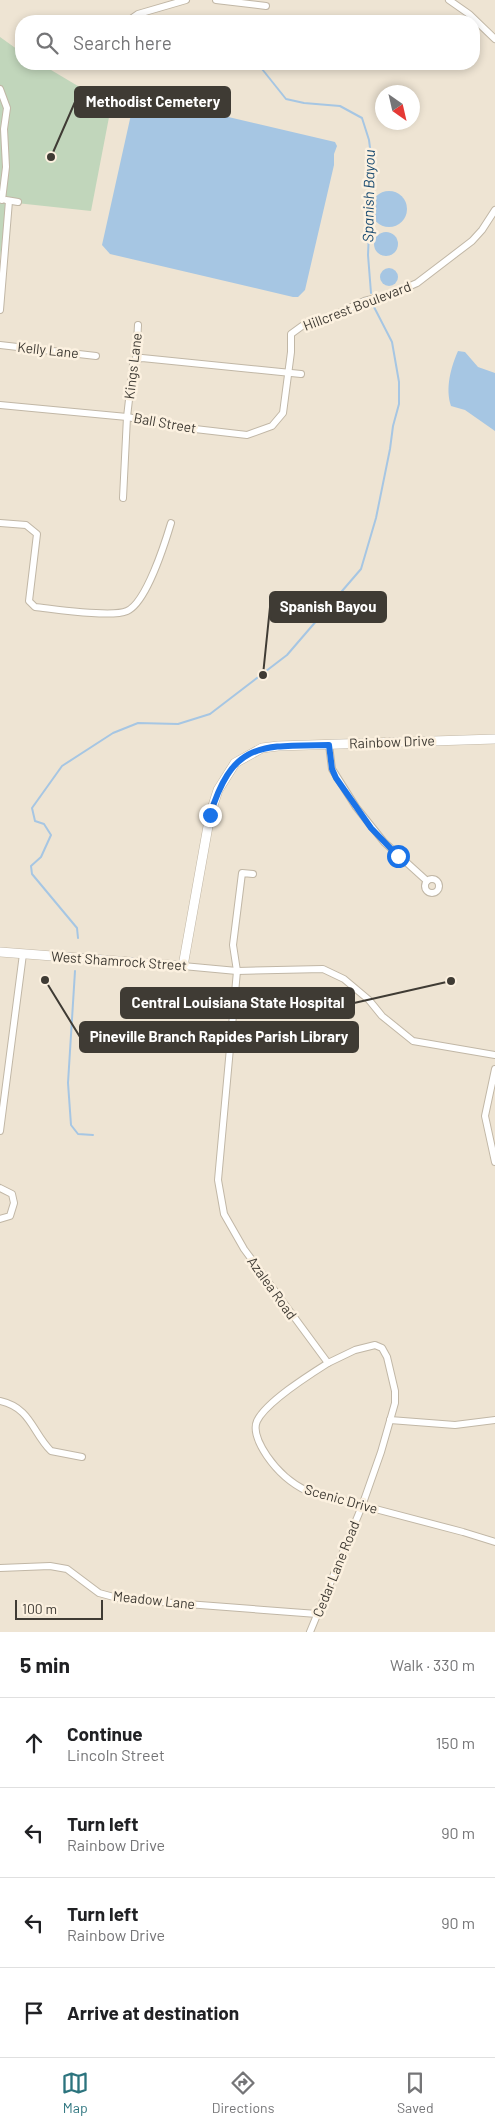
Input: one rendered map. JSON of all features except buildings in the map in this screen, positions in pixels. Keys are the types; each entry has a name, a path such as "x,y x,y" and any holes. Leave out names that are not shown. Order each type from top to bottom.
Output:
{"street":[{"path":"137,15 186,0"},
{"path":"216,0 266,6 254,0"},
{"path":"449,0 470,15"},
{"path":"480,25 495,39"},
{"path":"0,89 7,108 4,129 6,168 0,310"},
{"path":"4,200 18,202"},
{"name":"Hillcrest Boulevard","path":"288,373 291,334 302,326 322,321 364,301 392,294 417,283 472,241 495,210"},
{"name":"Kings Lane","path":"123,498 127,416 133,365 136,360 138,325"},
{"name":"Kelly Lane","path":"0,345 96,356"},
{"path":"136,360 142,358 301,374"},
{"name":"Ball Street","path":"0,405 127,416 195,429 247,435 272,426 283,413 288,373"},
{"path":"0,523 26,526 37,534 29,600 35,607 114,613 128,611 138,600 154,570 171,523"},
{"name":"Rainbow Drive","path":"183,966 210,815 218,790 235,763 248,754 262,748 278,746 495,739"},
{"path":"329,745 332,769 356,807 384,842 427,881"},
{"name":"Azalea Road","path":"253,874 242,873 233,945 237,972 218,1180 220,1195 224,1214 244,1249 328,1363"},
{"name":"West Shamrock Street","path":"0,952 237,972 323,969 344,979 369,1000 382,1016 413,1041 495,1055"},
{"path":"0,1131 23,954"},
{"path":"495,1069 485,1116 495,1162"},
{"path":"0,1188 12,1194 14,1203 10,1216 0,1219"},
{"path":"328,1363 368,1346 375,1345 382,1348 387,1357 394,1391 395,1403 390,1420 455,1425 495,1420"},
{"name":"Scenic Drive","path":"328,1363 307,1376 264,1411 257,1422 256,1430 260,1446 282,1474 292,1484 307,1491 495,1542"},
{"path":"0,1401 10,1404 24,1413 51,1451 82,1457"},
{"name":"Cedar Lane Road","path":"310,1632 362,1506 390,1420"},
{"name":"Meadow Lane","path":"0,1568 50,1566 67,1569 99,1593 121,1599 317,1614"}],"green space":[{"path":"0,37 15,48 15,70 51,70 98,98 110,112 91,211 7,202 0,258"}],"water":[{"path":"139,96 335,142 337,146 334,154 334,165 305,290 298,297 110,254 102,245 134,101"},
{"path":"389,191 402,196 407,209 402,222 389,227 376,222 371,209 376,196"},
{"path":"386,232 394,236 398,244 394,252 386,256 378,252 374,244 378,236"},
{"path":"385,268 393,268 398,273 396,284 385,286 380,281 380,273"},
{"path":"458,351 465,352 478,367 495,373 495,431 465,410 451,406 449,399 450,378"}],"waterway":[{"name":"Spanish Bayou","path":"263,70 286,99 304,103 340,106 362,118 369,140 372,163 368,255 371,293"},
{"name":"Spanish Bayou","path":"78,938 77,928 32,874 31,866 41,857 51,835 44,824 35,821 32,808 62,766 113,733 138,723 178,724 210,714 287,655 361,569 376,518 393,426 399,404 399,382 392,342 374,307"},
{"name":"Spanish Bayou","path":"75,971 68,1083 71,1125 78,1134 93,1135"}],"place":[{"name":"Methodist Cemetery","path":"51,157"},
{"name":"Spanish Bayou","path":"263,675"},
{"name":"Pineville Branch Rapides Parish Library","path":"45,980"},
{"name":"Central Louisiana State Hospital","path":"451,981"}],"route":[{"path":"210,815 218,790 226,776 235,763 248,754 262,748 278,746 329,745 330,760 336,778 371,828 398,856"}]}
